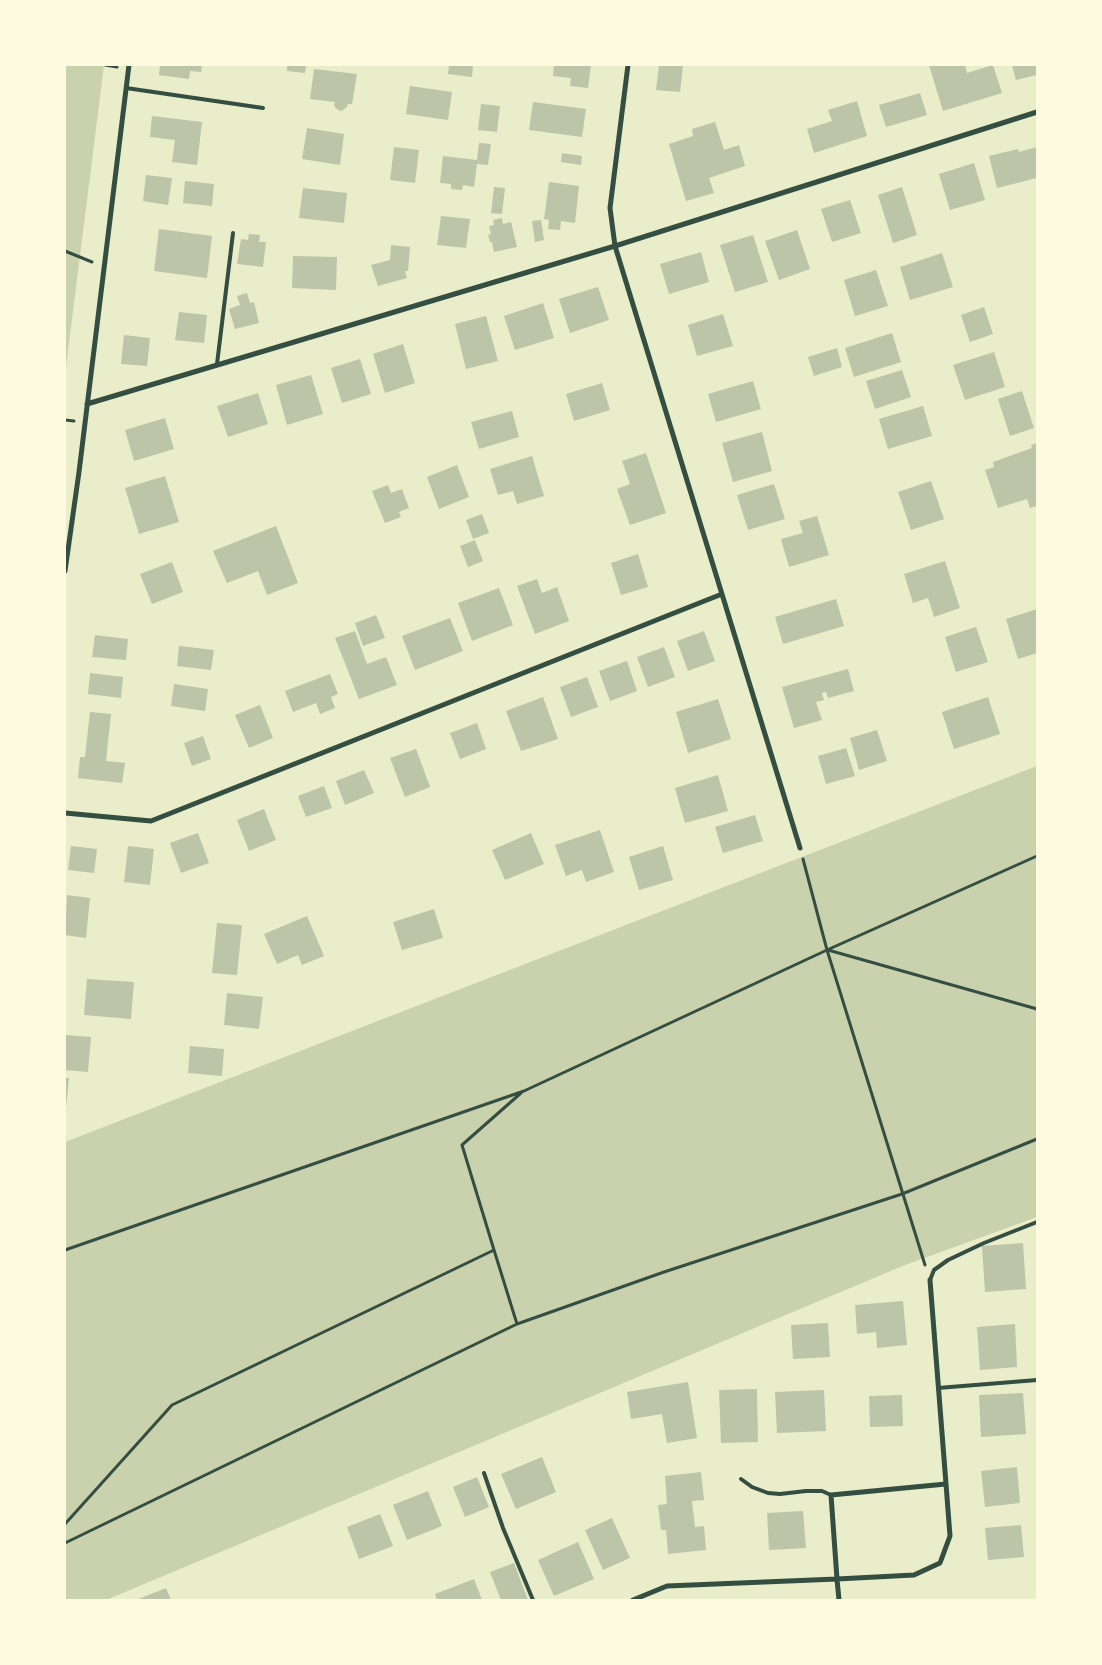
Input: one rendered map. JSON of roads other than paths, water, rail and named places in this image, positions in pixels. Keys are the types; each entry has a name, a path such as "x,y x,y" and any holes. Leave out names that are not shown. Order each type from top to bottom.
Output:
{"street":[{"path":"65,571 66,549 87,404 129,65"},
{"path":"628,65 610,208 615,246 800,848"},
{"path":"87,404 615,246 1037,112"},
{"path":"65,813 150,821 722,594"},
{"path":"633,1600 667,1586 914,1575 940,1563 950,1536 930,1280"},
{"path":"839,1600 831,1495 946,1484"}],"lane":[{"path":"126,88 263,108"},
{"path":"217,364 233,233"},
{"path":"930,1280 934,1270 948,1260 1037,1222"},
{"path":"938,1388 1037,1380"},
{"path":"484,1473 503,1528 533,1600"},
{"path":"741,1479 752,1487 768,1493 822,1491 831,1495"}]}
